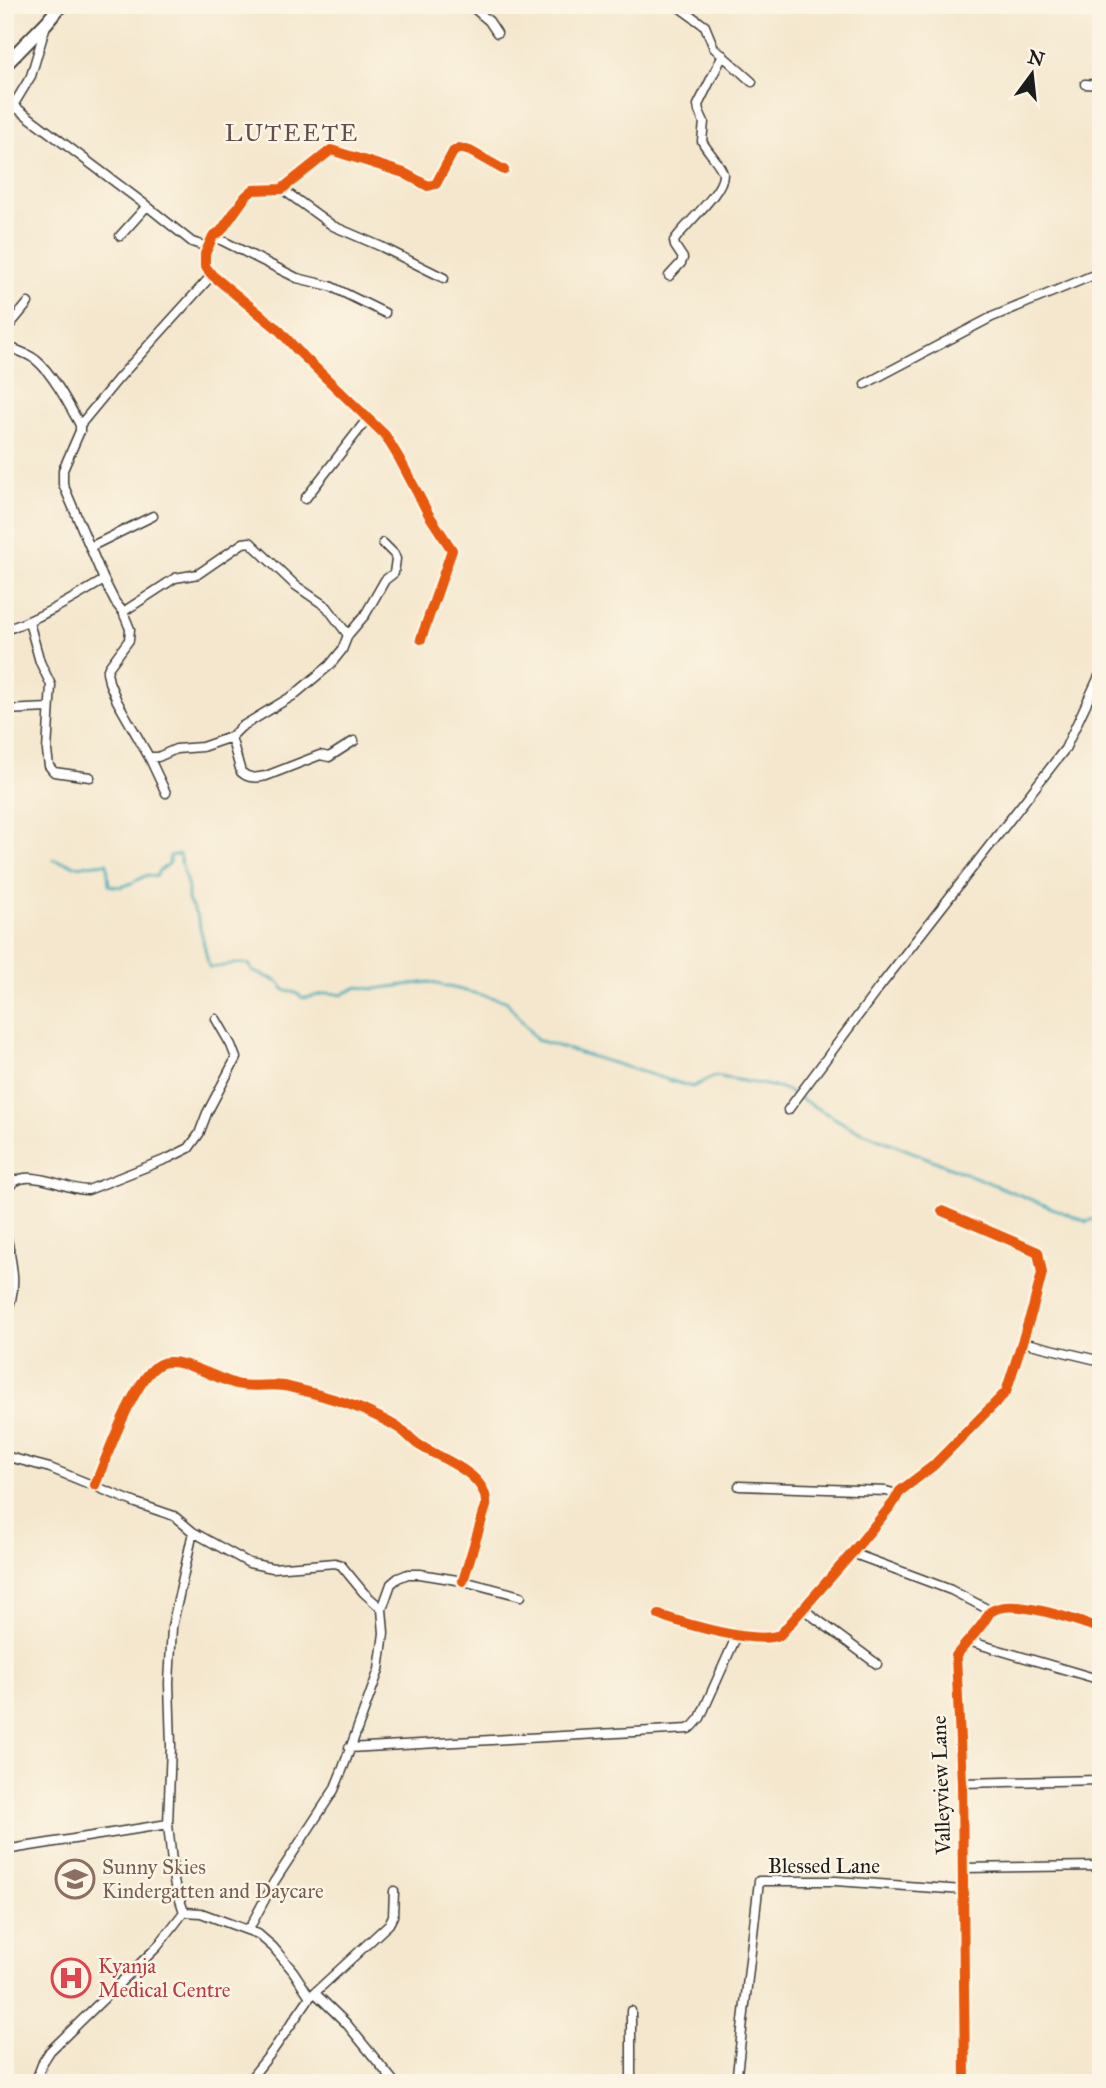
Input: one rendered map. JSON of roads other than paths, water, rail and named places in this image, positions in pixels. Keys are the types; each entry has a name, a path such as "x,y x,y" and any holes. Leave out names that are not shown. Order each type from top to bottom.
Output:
{"main road":[{"path":"5,65 61,5"}],"street":[{"path":"470,5 489,21 497,33"},
{"path":"676,5 705,26 714,48 752,82"},
{"path":"5,119 31,76 47,22"},
{"path":"669,275 683,258 674,241 712,198 722,177 722,170 702,141 704,122 698,105 723,55"},
{"path":"1085,84 1101,85"},
{"path":"15,106 192,243 207,247"},
{"path":"421,639 452,551 429,515 388,439 279,330 212,275 205,266 207,247 213,236 221,231 253,190 282,189 331,150 404,173 428,186 436,184 453,152 459,148 470,150 504,170"},
{"path":"282,189 333,226 444,278"},
{"path":"120,236 147,206"},
{"path":"213,236 294,277 330,286 385,313"},
{"path":"865,384 992,317 1101,272"},
{"path":"80,425 212,275"},
{"path":"5,331 28,303"},
{"path":"5,346 38,362 48,373 80,425 63,477 65,491 131,634 109,667 107,677 166,793"},
{"path":"305,499 368,418"},
{"path":"90,547 153,516"},
{"path":"123,612 175,579 198,574 243,542 250,542 295,585 327,607 348,635"},
{"path":"149,757 158,757 176,749 202,747 231,737 241,727 295,695 330,665 342,650 348,635 365,615 385,580 394,573 396,559 383,543"},
{"path":"5,630 29,622 70,602 104,580"},
{"path":"29,622 40,662 51,685 47,751 51,769 60,774 90,777"},
{"path":"788,1110 878,989 1065,749 1101,672"},
{"path":"5,710 49,708"},
{"path":"231,737 241,772 249,778 266,776 320,755 329,757 354,741"},
{"path":"5,1193 15,1181 33,1178 88,1190 188,1148 200,1134 207,1113 236,1058 232,1045 216,1019"},
{"path":"739,1486 893,1493 900,1491 933,1466 1006,1392 1042,1273 1038,1252 942,1211"},
{"path":"5,1229 14,1287 5,1316"},
{"path":"1022,1342 1101,1361"},
{"path":"94,1485 133,1398 148,1373 159,1364 172,1361 181,1363 245,1386 286,1386 348,1404 380,1418 456,1465 481,1486 486,1494 486,1506 463,1581"},
{"path":"5,1456 50,1468 174,1516 193,1532 256,1565 341,1565 364,1593 382,1609"},
{"path":"659,1615 737,1635 774,1638 780,1635 852,1553 900,1491"},
{"path":"184,1912 174,1882 169,1824 170,1647 175,1611 193,1532"},
{"path":"852,1553 951,1590 990,1611 1002,1607 1016,1607 1060,1615 1101,1629"},
{"path":"249,1929 274,1882 334,1790 382,1658 382,1609 391,1584 408,1574 420,1574 463,1581 521,1596"},
{"path":"803,1609 877,1664"},
{"name":"Valleyview Lane","path":"965,2083 962,1783 956,1656 990,1611"},
{"path":"349,1748 688,1728 694,1726 700,1718 737,1635"},
{"path":"968,1641 1101,1680"},
{"path":"962,1783 1101,1780"},
{"path":"5,1850 169,1824"},
{"path":"963,1868 1101,1866"},
{"name":"Blessed Lane","path":"736,2083 759,1881 836,1881 963,1890"},
{"path":"247,2083 312,1995 389,1924 393,1916 394,1891"},
{"path":"184,1912 201,1913 249,1929 263,1937 312,1995 346,2023 396,2083"},
{"path":"35,2083 50,2051 157,1947 184,1912"},
{"path":"631,2011 631,2083"}],"waterway":[{"path":"54,860 74,866 107,863 109,885 120,887 148,875 156,877 159,871 169,864 170,856 179,854 188,888 188,900 198,918 209,967 240,963 250,965 252,971 277,981 284,990 303,998 327,993 341,995 358,987 374,989 429,982 506,1001 537,1040 692,1087 715,1076 782,1088 850,1127 1087,1222 1101,1215"}],"place":[{"name":"Sunny Skies Kindergatten and Daycare","path":"75,1879"},
{"name":"Kyanja Medical Centre","path":"71,1978"}],"district":[{"name":"LUTEETE","path":"292,133"}]}
